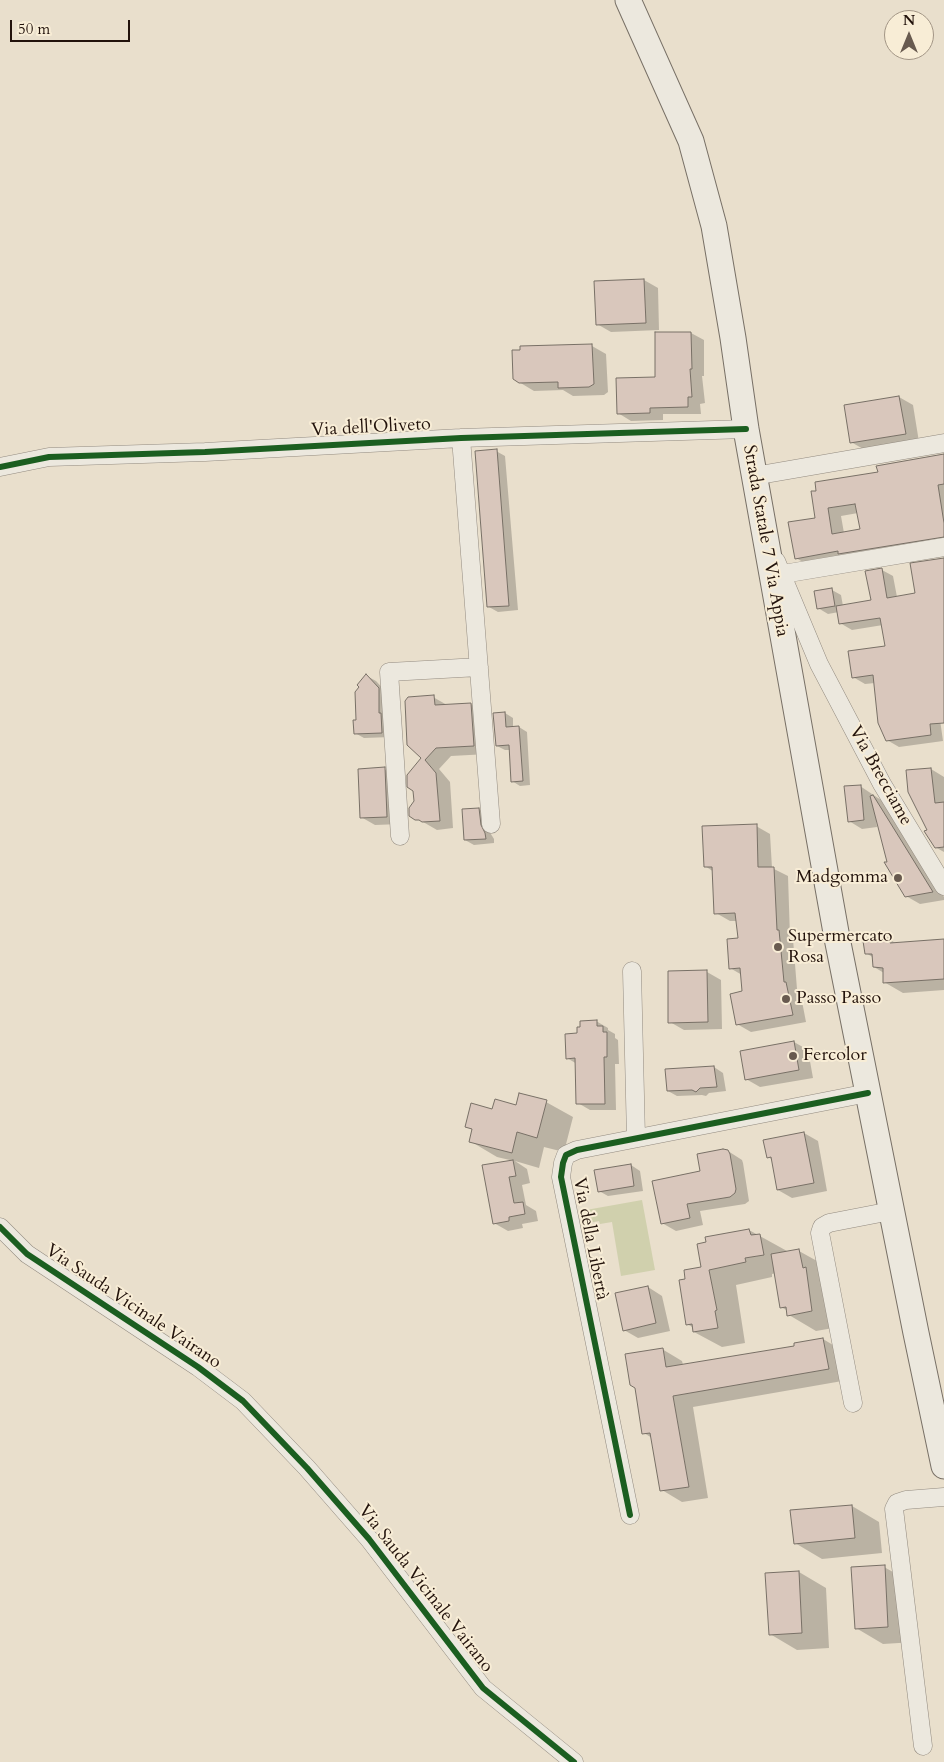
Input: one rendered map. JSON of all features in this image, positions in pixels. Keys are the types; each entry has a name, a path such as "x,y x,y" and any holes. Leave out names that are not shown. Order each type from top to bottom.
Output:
{"main road":[{"name":"Strada Statale 7 Via Appia","path":"628,0 691,141 714,226 746,429 788,671 837,938 868,1093"},
{"path":"868,1093 944,1466"}],"street":[{"name":"Via dell'Oliveto","path":"0,467 49,456 205,452 461,438 746,429"},
{"path":"461,438 491,824"},
{"path":"754,476 944,443"},
{"name":"Via Brecciame","path":"767,542 783,574 819,664 882,784 944,886"},
{"path":"783,574 944,547"},
{"path":"788,671 796,660 804,655 813,657 819,664"},
{"path":"400,836 389,672 479,666"},
{"path":"632,971 636,1138"},
{"name":"Via della Libertà","path":"630,1514 561,1177 562,1163 566,1155 578,1150 636,1138 868,1093"},
{"path":"853,1403 820,1233 822,1227 829,1223 891,1211"},
{"name":"Via Sauda Vicinale Vairano","path":"0,1227 27,1254 198,1367 243,1401 369,1539 483,1688 574,1762"},
{"path":"923,1746 894,1509 897,1503 906,1500 944,1497"}],"green space":[{"path":"642,1200 655,1270 621,1276 612,1222 600,1224 599,1221 588,1223 586,1210"}],"building":[{"path":"644,279 646,323 596,325 594,281"},
{"path":"655,332 691,332 692,369 690,369 692,397 688,397 688,407 650,408 650,413 617,414 616,378 655,377"},
{"path":"592,344 594,384 589,387 558,388 558,382 519,383 513,379 512,350 520,350 520,346"},
{"path":"899,396 906,434 850,443 844,405"},
{"path":"497,449 509,606 487,607 475,451"},
{"path":"944,454 944,484 938,485 944,523 944,537 838,554 838,551 795,559 788,522 815,518 811,491 816,491 815,482 878,472 876,466","holes":["855,504 860,529 832,534 828,508"]},
{"path":"944,558 944,723 930,724 931,735 886,741 878,723 873,675 852,678 848,651 885,646 880,618 839,624 836,606 871,600 865,571 882,568 887,598 915,593 910,563"},
{"path":"832,588 835,606 817,609 814,591"},
{"path":"366,674 379,688 379,713 381,713 382,733 354,734 353,720 356,720 355,692 359,687 357,685"},
{"path":"434,695 435,705 471,703 474,746 436,748 425,760 436,773 440,821 422,822 409,816 409,808 414,801 413,791 407,787 407,775 421,758 407,745 405,701 408,697"},
{"path":"505,712 506,727 519,726 523,781 511,782 509,745 496,746 493,713"},
{"path":"385,767 387,817 360,818 358,769"},
{"path":"931,768 935,803 944,802 944,847 935,848 924,831 927,830 908,792 906,770"},
{"path":"861,785 864,820 848,822 844,786"},
{"path":"873,795 933,892 905,897 884,862 887,862 870,796"},
{"path":"479,808 481,825 486,839 464,840 462,809"},
{"path":"757,824 758,867 774,867 777,930 779,930 784,982 786,982 793,1015 736,1025 730,994 742,991 740,968 729,969 727,939 738,938 735,913 714,914 712,867 704,867 702,826"},
{"path":"889,938 890,943 944,939 944,979 883,983 883,968 873,967 872,954 865,954 863,941"},
{"path":"707,970 708,1022 668,1023 668,971"},
{"path":"597,1020 597,1026 603,1026 603,1032 607,1032 607,1057 604,1057 605,1104 576,1104 575,1058 566,1059 565,1034 577,1033 580,1021"},
{"path":"794,1041 799,1070 745,1080 740,1051"},
{"path":"714,1066 717,1087 700,1088 696,1092 692,1090 667,1091 665,1069"},
{"path":"519,1093 547,1100 537,1138 517,1132 512,1153 469,1142 472,1129 465,1127 471,1103 492,1109 495,1099 516,1105"},
{"path":"804,1132 814,1183 777,1190 771,1157 767,1158 763,1140"},
{"path":"723,1149 728,1150 730,1154 736,1189 735,1193 730,1197 687,1204 690,1218 661,1224 652,1181 700,1171 697,1154"},
{"path":"513,1160 516,1176 509,1177 514,1203 523,1202 525,1214 509,1217 509,1221 493,1224 482,1165"},
{"path":"631,1164 634,1186 598,1192 594,1170"},
{"path":"749,1229 751,1235 760,1234 764,1255 745,1258 746,1262 709,1270 717,1310 715,1311 718,1328 693,1332 692,1324 686,1325 679,1280 685,1279 684,1270 701,1267 697,1244 706,1242 705,1237"},
{"path":"799,1249 803,1268 806,1267 812,1311 787,1316 786,1307 780,1308 771,1254"},
{"path":"648,1286 656,1323 623,1331 615,1293"},
{"path":"823,1338 829,1369 673,1396 689,1487 660,1491 650,1433 642,1434 635,1388 630,1385 625,1354 663,1348 666,1367 794,1346 794,1343"},
{"path":"852,1505 855,1538 794,1544 790,1510"},
{"path":"885,1565 888,1627 855,1629 851,1567"},
{"path":"799,1571 802,1633 769,1635 765,1573"}],"cycle path":[{"path":"0,467 49,457 205,452 461,438 746,429"},
{"path":"630,1515 561,1177 566,1155 577,1150 868,1093"},
{"path":"0,1227 27,1254 198,1367 243,1401 307,1468 369,1539 483,1688 574,1762"}],"place":[{"name":"Madgomma","path":"898,878"},
{"name":"Supermercato Rosa","path":"778,947"},
{"name":"Passo Passo","path":"786,999"},
{"name":"Fercolor","path":"793,1056"}]}
